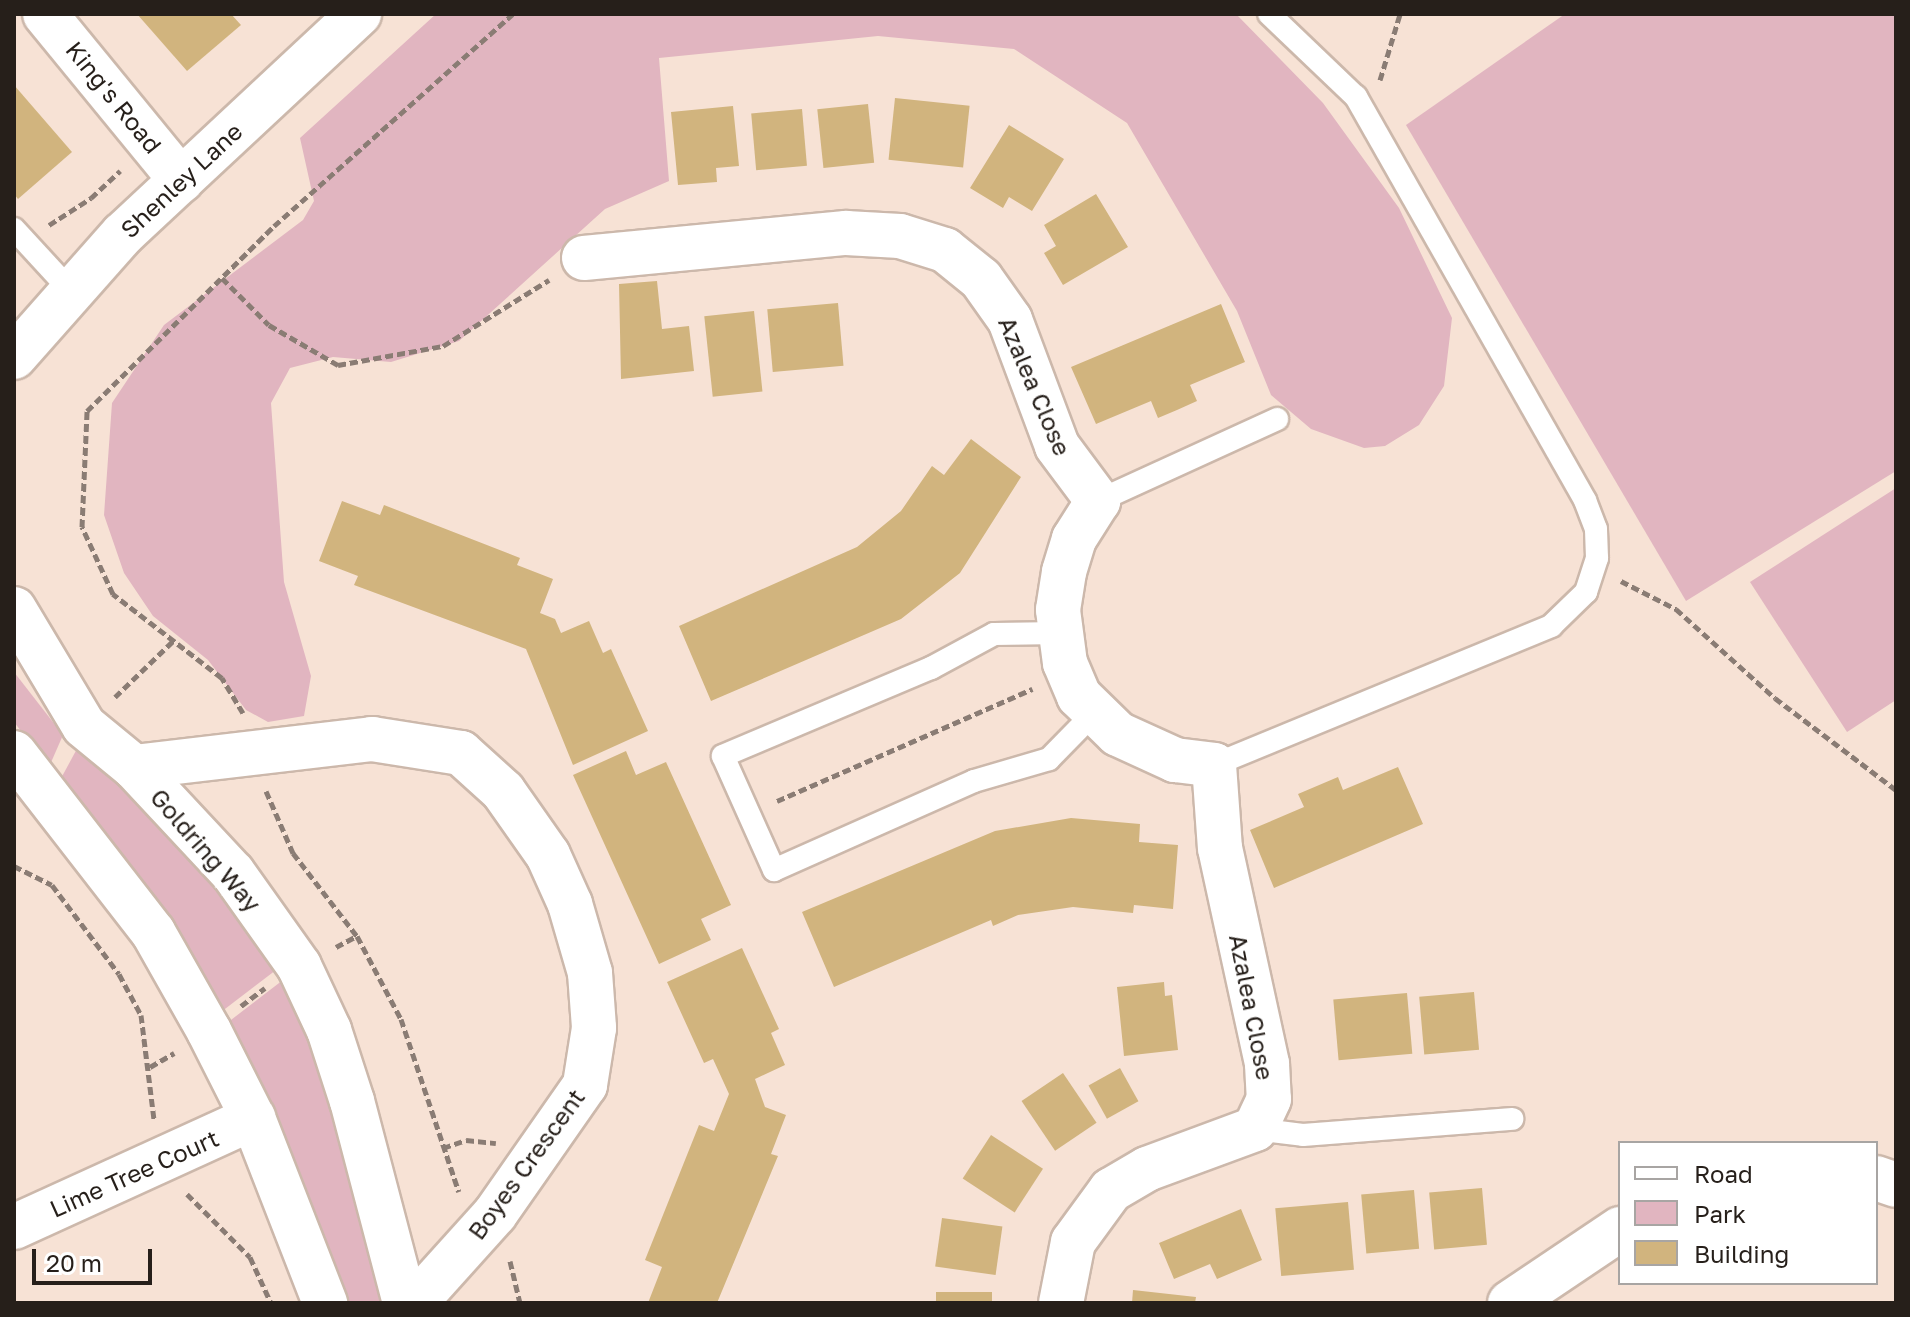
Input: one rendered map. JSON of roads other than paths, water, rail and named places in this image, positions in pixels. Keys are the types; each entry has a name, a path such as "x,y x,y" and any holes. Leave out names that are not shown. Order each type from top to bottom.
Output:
{"street":[{"name":"King's Road","path":"45,14 181,180"},
{"name":"Shenley Lane","path":"14,357 71,291 181,180 359,14"},
{"name":"Azalea Close","path":"584,258 846,233 900,236 945,250 981,279 1010,320 1057,446 1098,501"},
{"path":"1098,501 1074,539 1064,572 1065,652 1094,713 1143,750 1214,765"},
{"name":"Goldring Way","path":"14,609 84,726 134,767 233,873 299,966 352,1101 405,1303"},
{"name":"Boyes Crescent","path":"134,767 260,755 372,739 461,753 503,791 548,855 570,904 590,973 594,1028 585,1085 485,1224 415,1303"},
{"path":"14,753 153,932 209,1031 253,1118 325,1303"},
{"name":"Azalea Close","path":"1214,765 1220,848 1267,1064 1269,1099 1255,1129"},
{"name":"Lime Tree Court","path":"14,1227 167,1160 253,1118"},
{"path":"1061,1303 1073,1242 1111,1190 1147,1169 1255,1129"},
{"path":"1510,1303 1618,1230"}],"lane":[{"path":"1214,765 1551,626 1574,608 1594,575 1596,529 1585,500 1356,97 1269,14"},
{"path":"14,229 71,291"},
{"path":"1098,501 1277,419"},
{"path":"1065,652 994,634 931,668 723,756 774,870 974,781 1049,759 1094,713"},
{"path":"1255,1129 1303,1135 1512,1119"}]}
